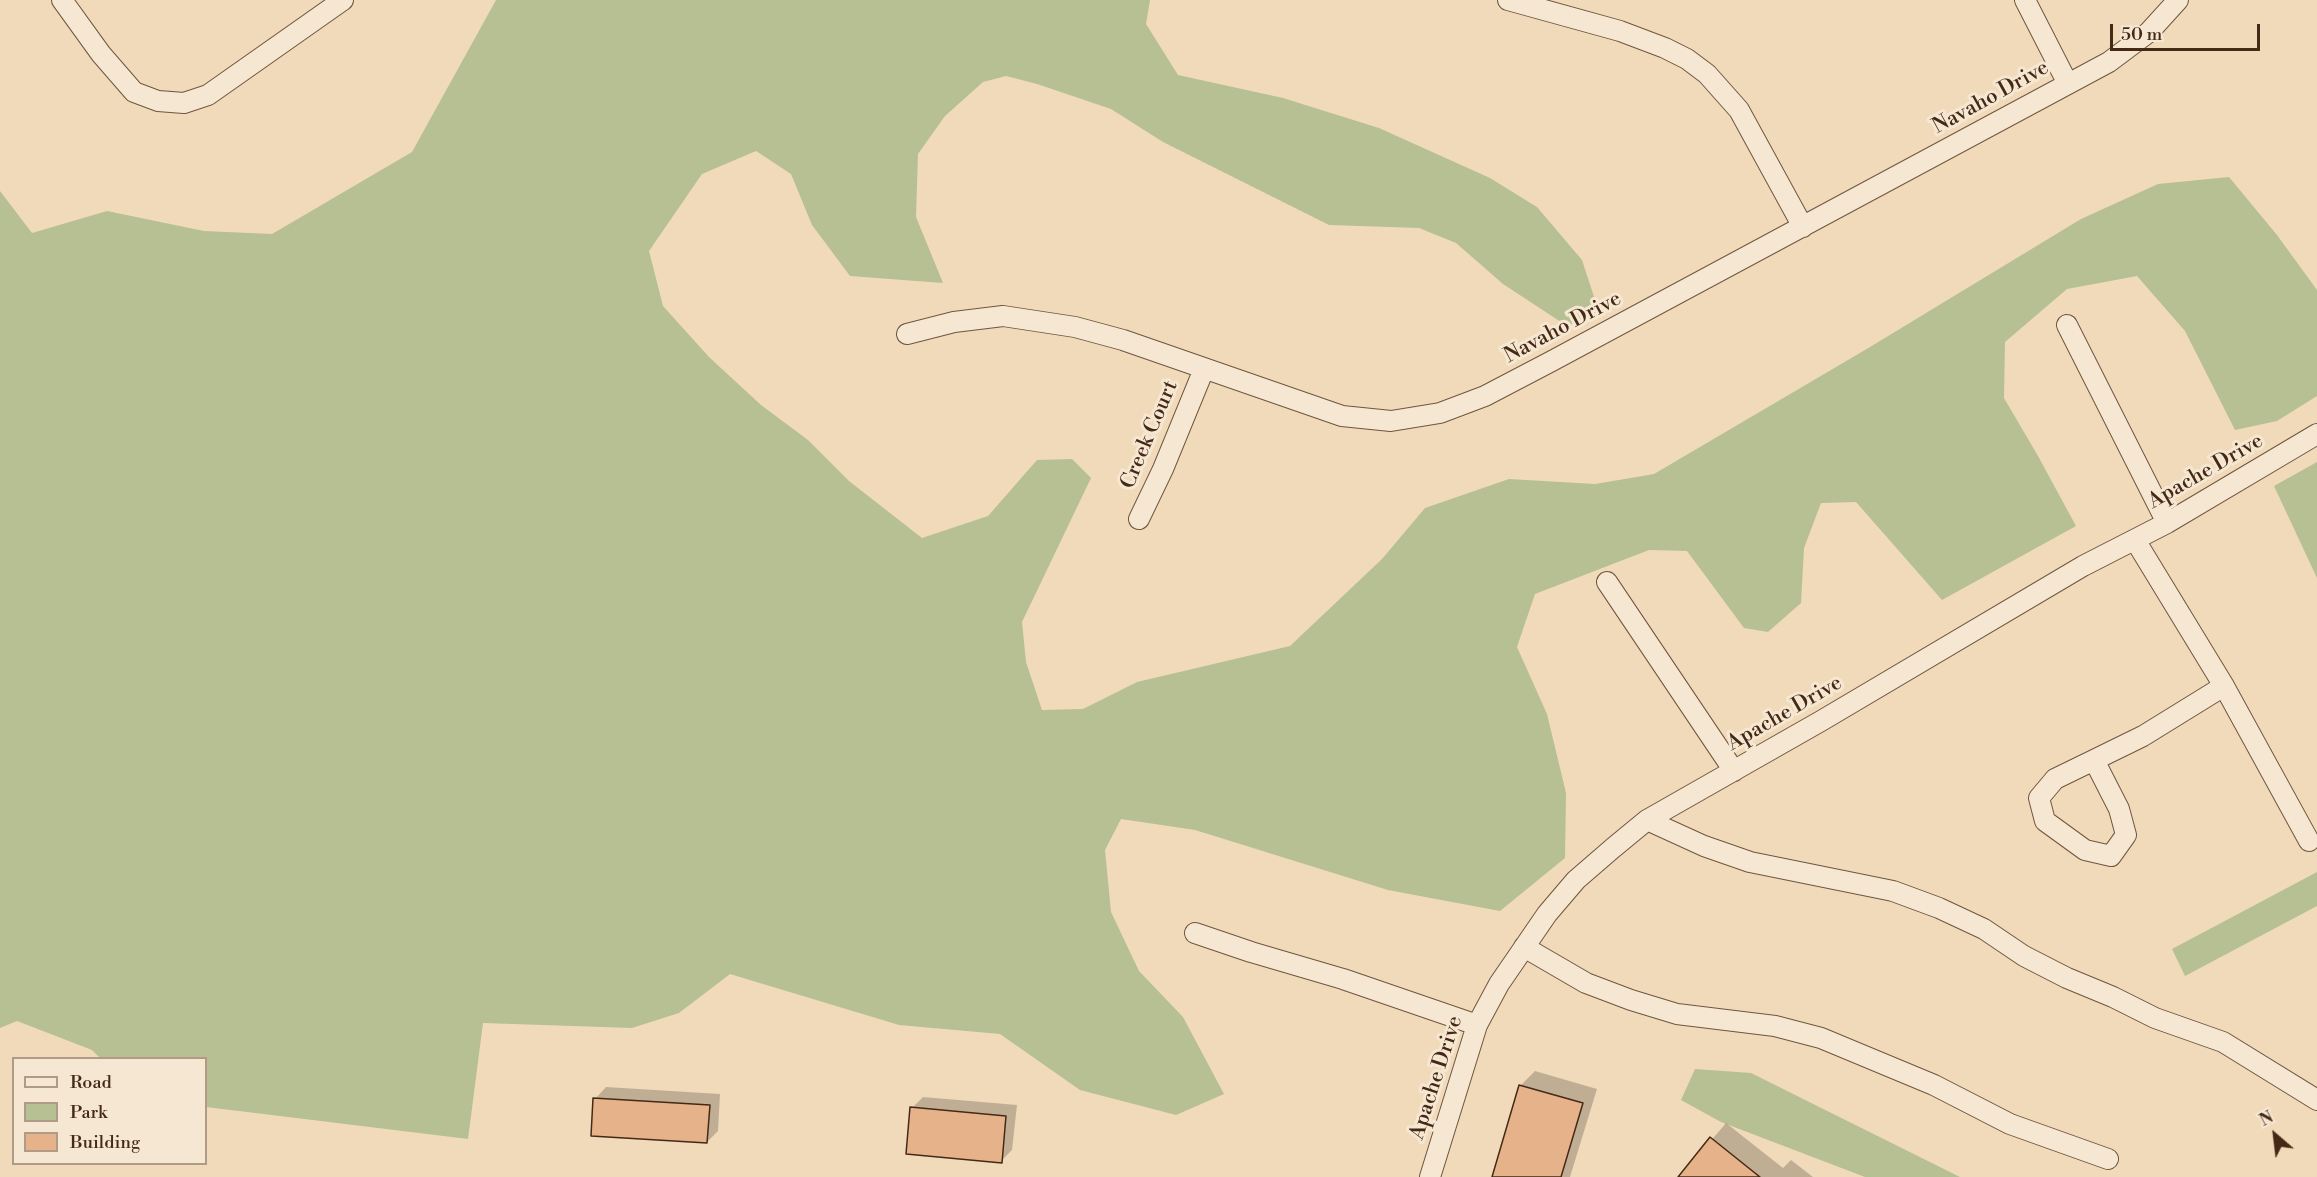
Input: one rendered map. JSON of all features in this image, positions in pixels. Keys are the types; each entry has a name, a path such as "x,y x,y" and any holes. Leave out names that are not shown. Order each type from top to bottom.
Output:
{"street":[{"path":"62,0 101,54 134,92 158,101 184,103 208,96 343,0"},
{"path":"1508,0 1620,31 1665,48 1687,59 1707,74 1739,110 1803,227"},
{"path":"2025,0 2068,84"},
{"name":"Navaho Drive","path":"907,334 954,322 1003,316 1075,327 1123,340 1342,416 1391,421 1440,414 1504,386 2109,62 2149,32 2178,0"},
{"path":"2067,324 2167,523"},
{"name":"Creek Court","path":"1139,519 1163,469 1179,424 1204,369"},
{"name":"Apache Drive","path":"1430,1177 1477,1026 1499,984 1547,914 1576,880 1647,820 2083,566 2167,523 2317,434"},
{"path":"2135,540 2224,686 2309,841"},
{"path":"1607,582 1734,771"},
{"path":"2094,759 2119,809 2126,835 2111,856 2085,850 2045,821 2039,798 2055,779 2094,759 2143,736 2224,686"},
{"path":"1647,820 1704,846 1750,862 1893,891 1939,908 1984,929 2024,956 2067,978 2156,1018 2223,1042 2317,1100"},
{"path":"1195,933 1343,979 1477,1026"},
{"path":"1524,947 1586,983 1631,1000 1677,1014 1775,1026 1821,1038 1934,1085 2010,1124 2108,1160"}],"green space":[{"path":"496,0 1150,0 1146,24 1178,75 1283,98 1379,128 1490,178 1537,207 1582,260 1599,312 1567,326 1503,284 1456,243 1419,228 1329,225 1163,142 1111,109 1006,76 983,82 945,116 918,154 916,217 943,283 850,276 812,225 791,174 756,151 702,174 649,251 663,306 709,357 761,405 808,440 849,481 922,538 988,516 1037,460 1072,459 1091,478 1022,622 1026,662 1042,710 1083,709 1137,682 1290,646 1382,559 1425,508 1509,479 1595,484 1654,474 2081,219 2158,184 2229,177 2277,235 2317,290 2317,396 2277,421 2235,430 2185,331 2137,276 2067,289 2005,342 2004,398 2076,526 1942,600 1856,502 1821,503 1804,548 1801,603 1768,632 1744,628 1687,551 1649,550 1535,594 1517,647 1547,714 1566,793 1565,858 1500,911 1388,890 1195,830 1121,819 1105,850 1111,912 1139,971 1183,1017 1224,1094 1176,1115 1080,1090 1000,1034 899,1025 730,974 679,1013 632,1028 483,1023 468,1139 207,1107 207,1057 99,1057 92,1050 17,1021 0,1028 0,191 32,233 107,211 204,231 272,234 412,152"},
{"path":"2317,462 2317,578 2274,486"},
{"path":"2317,872 2317,906 2185,976 2172,949"},
{"path":"1695,1069 1751,1073 1960,1177 1865,1177 1721,1122 1681,1100"}],"building":[{"path":"1519,1085 1583,1103 1561,1177 1492,1177"},
{"path":"593,1098 710,1105 707,1143 591,1136"},
{"path":"910,1107 1006,1116 1002,1163 906,1154"},
{"path":"1710,1137 1760,1177 1678,1177"}]}
